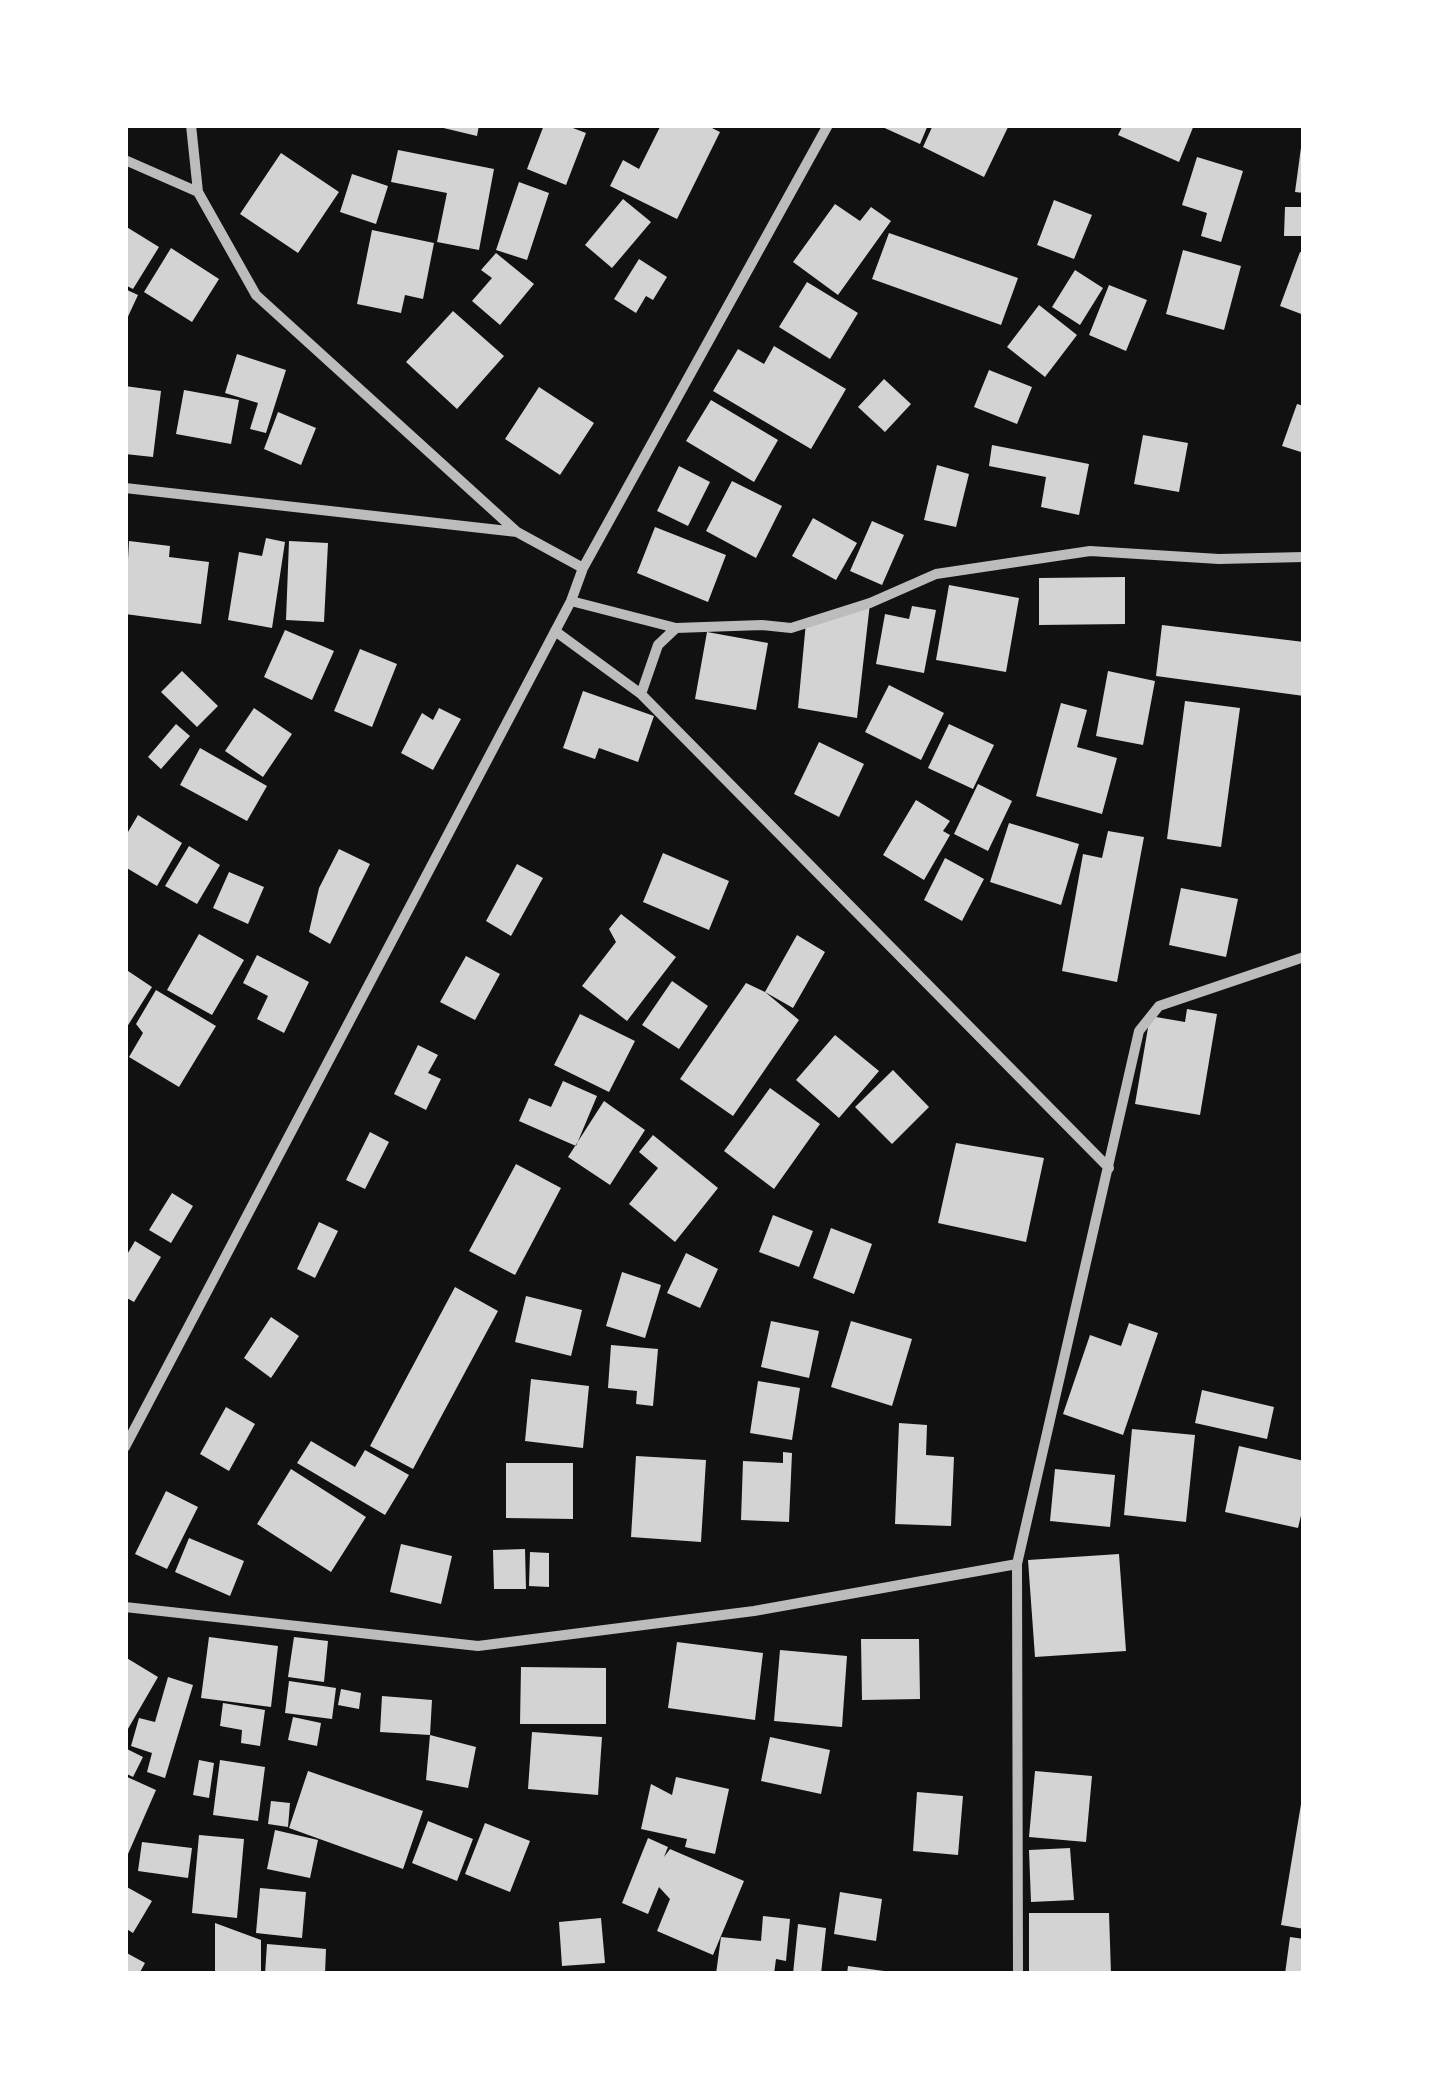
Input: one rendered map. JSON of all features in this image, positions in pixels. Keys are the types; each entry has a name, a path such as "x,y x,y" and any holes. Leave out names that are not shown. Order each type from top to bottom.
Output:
{"street":[{"path":"191,125 198,192 256,296 516,532 583,568"},
{"path":"125,1444 555,630 583,568 828,125"},
{"path":"125,160 198,192"},
{"path":"125,488 516,532"},
{"path":"570,600 676,628 762,624 791,628 870,603 936,574 1090,551 1219,559 1304,557"},
{"path":"641,694 658,645 676,628"},
{"path":"555,630 641,694 1109,1168"},
{"path":"1018,1974 1017,1564 1139,1031 1159,1006 1304,957"},
{"path":"125,1608 478,1646 754,1611 1017,1564"}],"building":[{"path":"431,125 479,125 477,136"},
{"path":"544,125 565,125 586,133 566,185 527,169"},
{"path":"661,125 706,125 720,132 677,219 610,186 623,160 639,169"},
{"path":"878,125 928,125 920,144"},
{"path":"933,125 1009,125 984,177 923,147"},
{"path":"1123,125 1194,125 1179,162 1118,135"},
{"path":"1304,140 1304,193 1295,192"},
{"path":"398,150 494,169 479,250 437,242 447,193 391,182"},
{"path":"281,153 339,192 298,253 240,214"},
{"path":"1197,157 1243,171 1221,242 1201,236 1207,213 1182,205"},
{"path":"352,174 388,186 376,224 340,212"},
{"path":"519,182 549,193 527,260 496,250"},
{"path":"623,199 651,222 612,268 585,245"},
{"path":"1054,200 1092,215 1074,259 1037,245"},
{"path":"835,204 860,221 871,207 891,221 838,295 793,262"},
{"path":"1285,207 1304,207 1304,236 1284,236"},
{"path":"125,226 159,247 133,289 125,285"},
{"path":"372,230 434,243 423,299 405,295 401,313 357,304"},
{"path":"889,233 1018,278 1001,325 872,279"},
{"path":"171,248 219,279 192,322 144,292"},
{"path":"1183,250 1241,266 1224,330 1166,314"},
{"path":"1300,252 1304,253 1304,315 1280,306"},
{"path":"496,253 534,284 500,325 472,301 492,278 481,270"},
{"path":"639,259 667,277 653,300 646,296 636,313 614,299"},
{"path":"1075,270 1103,288 1080,325 1052,307"},
{"path":"807,282 858,313 830,359 779,327"},
{"path":"1109,285 1147,300 1126,351 1089,335"},
{"path":"125,289 138,295 125,323"},
{"path":"1039,305 1077,335 1045,377 1007,347"},
{"path":"453,311 504,356 457,409 406,362"},
{"path":"774,346 846,389 811,449 713,391 738,349 764,364"},
{"path":"237,354 286,370 266,433 250,429 258,403 225,393"},
{"path":"989,370 1032,387 1017,424 974,407"},
{"path":"884,379 911,404 885,432 858,407"},
{"path":"125,386 161,391 153,457 125,454"},
{"path":"539,387 594,423 560,475 505,439"},
{"path":"184,390 239,400 231,444 176,434"},
{"path":"711,400 778,440 754,482 686,441"},
{"path":"1297,404 1304,406 1304,453 1282,446"},
{"path":"278,412 316,428 301,465 264,449"},
{"path":"1143,435 1188,443 1179,492 1134,484"},
{"path":"992,445 1089,464 1079,515 1041,507 1046,477 989,466"},
{"path":"937,465 969,474 956,527 924,520"},
{"path":"679,466 710,482 688,526 657,511"},
{"path":"732,481 782,506 756,558 706,531"},
{"path":"813,518 857,543 836,580 792,556"},
{"path":"872,521 904,535 882,585 850,571"},
{"path":"655,527 726,555 708,602 637,573"},
{"path":"266,538 285,542 272,628 228,620 239,552 262,556"},
{"path":"129,541 170,546 169,557 209,562 201,624 125,614"},
{"path":"289,541 328,543 324,622 286,620"},
{"path":"1125,577 1125,624 1039,625 1039,578"},
{"path":"949,585 1019,598 1006,672 936,660"},
{"path":"870,603 857,718 798,708 806,622"},
{"path":"912,606 936,610 924,673 876,664 885,614 909,619"},
{"path":"1162,625 1304,642 1304,696 1156,676"},
{"path":"285,630 334,651 312,700 264,677"},
{"path":"707,632 768,643 756,710 695,699"},
{"path":"360,649 397,664 372,727 334,711"},
{"path":"182,671 218,706 197,727 161,692"},
{"path":"1108,671 1155,681 1143,745 1096,736"},
{"path":"889,685 944,713 921,760 865,732"},
{"path":"583,691 654,716 638,762 599,748 595,759 563,748"},
{"path":"1185,701 1240,708 1221,847 1167,839"},
{"path":"1061,703 1087,710 1077,747 1117,758 1102,814 1036,796"},
{"path":"254,708 292,734 263,777 225,751"},
{"path":"439,708 461,719 433,770 401,753 422,713 433,720"},
{"path":"176,724 190,736 161,769 148,757"},
{"path":"949,724 994,745 973,789 928,768"},
{"path":"819,742 864,764 839,817 794,794"},
{"path":"200,748 267,786 247,821 180,785"},
{"path":"978,784 1012,801 988,851 954,834"},
{"path":"916,800 950,821 943,831 950,835 924,880 883,855"},
{"path":"138,815 182,843 157,886 125,867 125,837"},
{"path":"1009,823 1079,844 1061,905 990,882"},
{"path":"1108,831 1144,837 1117,982 1062,971 1083,854 1102,858"},
{"path":"189,846 220,865 197,904 165,886"},
{"path":"339,849 370,864 330,944 309,932 319,888"},
{"path":"663,853 729,881 709,930 643,902"},
{"path":"945,858 984,879 962,921 924,900"},
{"path":"517,864 543,878 511,936 486,921"},
{"path":"229,872 264,887 248,924 213,908"},
{"path":"1181,888 1238,899 1226,957 1169,945"},
{"path":"621,914 676,957 627,1021 582,986 616,942 609,929"},
{"path":"199,934 244,960 212,1015 167,990"},
{"path":"797,935 825,952 793,1008 765,992"},
{"path":"257,955 309,982 284,1033 257,1019 268,996 243,983"},
{"path":"466,956 500,974 475,1020 440,1002"},
{"path":"125,969 152,987 125,1030"},
{"path":"672,981 708,1006 679,1049 642,1025"},
{"path":"746,983 765,992 799,1020 733,1116 680,1079"},
{"path":"156,990 216,1026 179,1087 129,1057 143,1033 136,1024"},
{"path":"1187,1009 1217,1014 1200,1115 1135,1104 1150,1016 1185,1022"},
{"path":"580,1014 635,1041 609,1092 554,1065"},
{"path":"835,1035 879,1071 839,1118 796,1080"},
{"path":"418,1045 438,1055 428,1073 441,1079 426,1110 394,1094"},
{"path":"893,1070 929,1107 892,1144 855,1107"},
{"path":"563,1081 597,1096 576,1146 519,1121 529,1098 551,1107"},
{"path":"770,1088 820,1124 774,1189 724,1151"},
{"path":"604,1101 645,1130 610,1185 568,1157"},
{"path":"370,1132 389,1142 365,1189 346,1180"},
{"path":"653,1135 718,1188 675,1242 629,1204 658,1168 639,1152"},
{"path":"956,1143 1044,1158 1026,1242 938,1223"},
{"path":"516,1164 561,1188 515,1275 469,1251"},
{"path":"172,1193 193,1206 171,1243 149,1230"},
{"path":"773,1215 813,1231 799,1267 759,1252"},
{"path":"319,1222 338,1231 315,1278 297,1269"},
{"path":"831,1228 872,1244 854,1294 813,1278"},
{"path":"135,1241 161,1257 134,1302 125,1297 125,1258"},
{"path":"686,1253 718,1269 700,1308 667,1293"},
{"path":"622,1272 661,1285 645,1338 606,1326"},
{"path":"455,1287 498,1311 413,1469 370,1446"},
{"path":"526,1296 582,1310 571,1356 515,1342"},
{"path":"271,1317 299,1336 271,1378 244,1358"},
{"path":"771,1321 819,1331 809,1378 761,1367"},
{"path":"851,1321 912,1339 892,1406 831,1387"},
{"path":"1129,1323 1158,1333 1123,1435 1063,1414 1090,1335 1121,1346"},
{"path":"611,1345 658,1349 653,1406 636,1404 637,1391 608,1388"},
{"path":"531,1379 589,1386 583,1448 525,1441"},
{"path":"758,1381 800,1388 792,1440 750,1433"},
{"path":"1202,1390 1274,1407 1267,1439 1195,1423"},
{"path":"226,1407 255,1424 229,1471 200,1454"},
{"path":"899,1423 927,1425 926,1455 954,1457 951,1526 895,1524"},
{"path":"1132,1429 1195,1435 1186,1522 1124,1515"},
{"path":"311,1441 355,1467 365,1450 409,1475 385,1515 297,1463"},
{"path":"1239,1446 1304,1461 1304,1503 1298,1528 1225,1512"},
{"path":"783,1452 792,1453 789,1522 741,1520 743,1461 783,1463"},
{"path":"636,1456 706,1460 701,1542 631,1537"},
{"path":"506,1463 573,1463 573,1519 506,1518"},
{"path":"291,1469 366,1517 331,1572 257,1524"},
{"path":"1055,1469 1115,1475 1110,1527 1050,1521"},
{"path":"166,1491 198,1507 167,1569 135,1554"},
{"path":"189,1538 244,1561 230,1596 175,1572"},
{"path":"401,1544 452,1556 441,1604 390,1592"},
{"path":"525,1549 526,1589 494,1589 493,1550"},
{"path":"530,1552 549,1553 549,1587 529,1586"},
{"path":"1119,1554 1126,1651 1035,1657 1028,1560"},
{"path":"209,1637 278,1646 271,1707 201,1698"},
{"path":"294,1637 328,1641 324,1682 288,1677"},
{"path":"861,1639 919,1639 920,1699 862,1700"},
{"path":"677,1642 763,1653 755,1720 668,1708"},
{"path":"780,1650 847,1656 842,1727 774,1721"},
{"path":"125,1657 158,1677 125,1734"},
{"path":"521,1667 606,1668 606,1724 520,1724"},
{"path":"168,1677 193,1685 165,1778 147,1772 152,1753 131,1746 139,1718 155,1722"},
{"path":"289,1681 336,1688 332,1719 285,1713"},
{"path":"341,1689 361,1693 359,1709 338,1705"},
{"path":"382,1696 432,1700 430,1735 380,1732"},
{"path":"223,1703 265,1710 260,1746 241,1743 242,1730 220,1726"},
{"path":"293,1717 321,1723 317,1746 288,1740"},
{"path":"532,1732 602,1737 598,1795 528,1789"},
{"path":"430,1735 476,1747 468,1788 426,1780"},
{"path":"770,1737 830,1750 821,1794 761,1781"},
{"path":"125,1748 143,1757 133,1777 125,1773"},
{"path":"199,1760 214,1763 209,1798 193,1795"},
{"path":"220,1760 265,1767 258,1821 213,1815"},
{"path":"308,1771 423,1811 403,1869 289,1828"},
{"path":"1035,1771 1092,1776 1086,1842 1029,1837"},
{"path":"125,1776 156,1790 128,1854 125,1853"},
{"path":"676,1777 729,1789 715,1854 685,1847 687,1839 641,1829 651,1784 672,1795"},
{"path":"917,1792 963,1796 958,1855 913,1851"},
{"path":"1304,1798 1304,1929 1281,1925"},
{"path":"271,1801 290,1803 288,1827 268,1824"},
{"path":"428,1821 473,1839 457,1881 412,1863"},
{"path":"485,1823 530,1841 510,1892 465,1874"},
{"path":"275,1830 318,1840 310,1878 267,1869"},
{"path":"199,1835 244,1839 237,1918 192,1913"},
{"path":"648,1838 668,1847 664,1857 670,1849 744,1881 713,1955 657,1931 670,1899 659,1887 648,1914 622,1903"},
{"path":"142,1842 192,1848 188,1878 138,1871"},
{"path":"1070,1848 1074,1900 1031,1902 1029,1850"},
{"path":"125,1886 152,1901 133,1933 125,1928"},
{"path":"260,1888 306,1892 302,1938 256,1933"},
{"path":"840,1892 882,1899 876,1941 834,1934"},
{"path":"1029,1913 1109,1913 1111,1974 1029,1974"},
{"path":"763,1916 790,1919 786,1961 776,1959 774,1974 716,1974 721,1937 761,1941"},
{"path":"601,1918 605,1963 562,1966 559,1922"},
{"path":"215,1923 261,1940 261,1974 215,1974"},
{"path":"798,1924 826,1928 821,1974 793,1974"},
{"path":"1290,1937 1304,1939 1304,1974 1285,1974"},
{"path":"267,1944 326,1949 325,1974 265,1974"},
{"path":"125,1952 145,1963 139,1974 125,1974"},
{"path":"848,1966 891,1972 891,1974 847,1974"}]}
